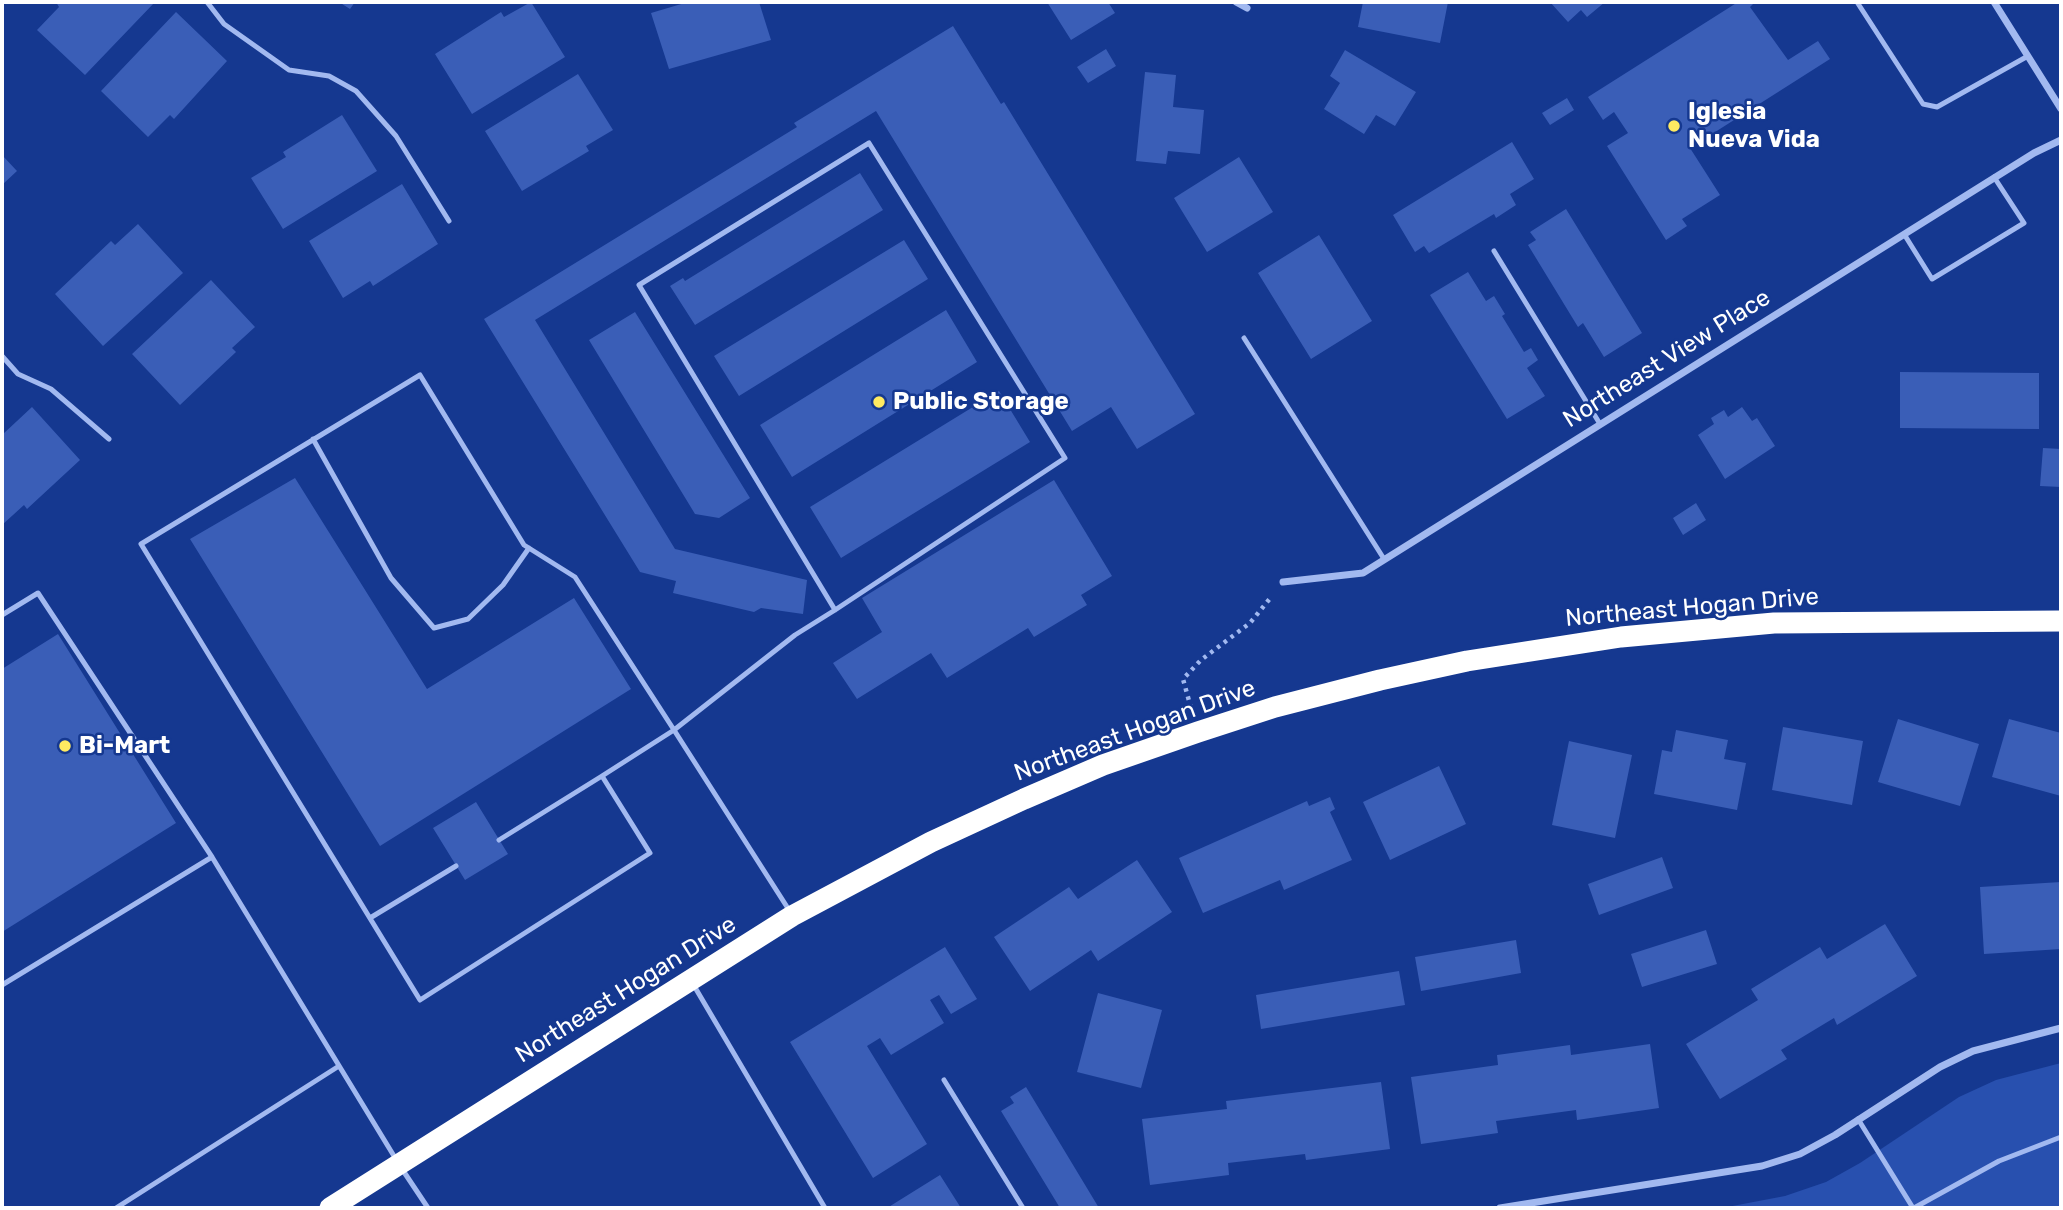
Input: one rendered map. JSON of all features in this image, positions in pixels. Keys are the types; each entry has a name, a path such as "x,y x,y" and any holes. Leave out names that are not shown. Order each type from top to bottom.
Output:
{"highway":[{"name":"Northeast Hogan Drive","path":"330,1208 792,916 931,842 1024,799 1103,765 1198,732 1275,707 1430,669 1621,637 1774,623 2061,621"}],"street":[{"path":"1236,2 1247,8"},
{"path":"1993,2 2061,109"},
{"name":"Northeast View Place","path":"1283,582 1363,573 1994,177 2061,140"},
{"path":"1500,1208 1762,1166 1800,1154 1940,1067 1973,1051 2061,1028"}],"lane":[{"path":"207,2 223,24 289,70 329,76 356,92 396,136 449,221"},
{"path":"1857,2 1923,104 1937,107 2028,56"},
{"path":"499,840 674,730 795,635 835,610 1065,458 869,143 639,285 835,610"},
{"path":"1904,234 1932,279 2024,223 1994,177"},
{"path":"1494,251 1600,424"},
{"path":"1244,338 1384,559"},
{"path":"2,356 18,374 51,389 109,439"},
{"path":"602,776 650,853 420,1000 141,544 420,375 524,545 575,577 792,916"},
{"path":"313,439 391,578 434,628 468,619 503,585 529,548"},
{"path":"2,615 38,593 212,857 399,1165 428,1208"},
{"path":"2,985 212,857"},
{"path":"370,918 456,866"},
{"path":"691,981 825,1208"},
{"path":"116,1208 340,1066"},
{"path":"944,1080 1023,1208"},
{"path":"1858,1119 1914,1208 2000,1161 2061,1138"}],"path":[{"path":"1198,732 1183,679 1201,660 1250,623 1283,582"}],"shaded area":[{"path":"2061,1063 2061,1208 1722,1208 1785,1196 1826,1182 1860,1163 1959,1097 1996,1080"}],"building":[{"path":"56,2 155,2 85,75 37,30 59,7"},
{"path":"339,2 355,2 350,9"},
{"path":"531,2 565,57 472,114 435,54 501,12 504,17"},
{"path":"688,2 759,2 771,40 669,69 651,13"},
{"path":"1047,2 1108,2 1115,13 1071,40"},
{"path":"1363,2 1448,2 1440,43 1358,27"},
{"path":"1550,2 1605,2 1587,17 1581,10 1568,22"},
{"name":"Iglesia Nueva Vida","path":"1738,2 1755,2 1750,7 1788,60 1818,41 1830,59 1690,148 1720,195 1682,219 1687,226 1666,240 1607,146 1628,133 1614,112 1603,120 1588,97"},
{"path":"176,12 227,61 174,119 170,115 148,137 101,91"},
{"path":"953,26 1001,104 1004,102 1195,414 1137,449 1111,407 1072,431 876,111 535,320 675,549 807,580 803,614 761,608 754,612 673,593 676,581 640,572 484,319 797,127 794,123"},
{"path":"1106,49 1116,66 1088,83 1077,67"},
{"path":"1345,50 1416,92 1395,126 1376,115 1364,134 1324,109 1340,83 1330,76"},
{"path":"1145,72 1176,75 1173,107 1204,110 1200,154 1168,151 1166,164 1136,161"},
{"path":"578,74 613,130 586,146 589,151 522,191 485,131"},
{"path":"1567,98 1574,110 1550,125 1542,113"},
{"path":"342,115 377,171 283,229 251,178 286,157 283,152"},
{"path":"1512,142 1534,179 1510,194 1516,205 1496,218 1494,214 1429,253 1424,246 1415,252 1393,215"},
{"path":"2,155 17,171 2,185"},
{"path":"1239,157 1273,212 1207,252 1174,198"},
{"path":"860,173 883,210 695,325 670,286 683,278 685,281"},
{"path":"402,184 438,244 373,286 370,281 343,298 309,241"},
{"path":"1566,209 1642,333 1604,357 1583,323 1578,327 1528,245 1536,240 1530,232"},
{"path":"138,224 183,273 103,346 55,294 111,241 115,245"},
{"path":"1319,235 1372,321 1311,359 1258,273"},
{"path":"904,240 928,279 739,396 714,356"},
{"path":"1468,272 1486,301 1494,296 1505,314 1502,316 1524,352 1531,348 1538,360 1527,368 1545,396 1507,419 1430,295"},
{"path":"211,280 255,327 232,348 236,352 180,405 132,354"},
{"path":"946,310 977,362 792,477 760,425"},
{"path":"635,312 750,498 719,518 695,514 589,340"},
{"path":"1900,372 2039,373 2039,429 1900,428"},
{"path":"999,391 1030,442 841,558 810,507"},
{"path":"32,407 80,460 27,509 24,505 2,525 2,435"},
{"path":"1742,407 1752,421 1757,418 1775,446 1725,479 1698,435 1714,424 1711,418 1724,410 1728,417"},
{"path":"2043,448 2061,449 2061,487 2040,486"},
{"path":"295,478 427,689 574,598 631,689 380,846 190,539"},
{"path":"1054,480 1112,576 1081,595 1087,605 1034,637 1028,628 947,678 931,653 857,699 833,663 882,632 862,598"},
{"path":"1696,503 1706,520 1683,535 1673,518"},
{"name":"Bi-Mart","path":"58,634 176,823 2,932 2,669"},
{"path":"1898,719 1979,744 1960,806 1878,782"},
{"path":"2009,719 2061,733 2061,796 1992,777"},
{"path":"1783,727 1863,741 1852,805 1772,790"},
{"path":"1676,730 1728,740 1724,759 1746,763 1737,810 1654,794 1662,750 1672,752"},
{"path":"1569,741 1632,755 1615,838 1552,825"},
{"path":"1439,766 1466,824 1390,860 1363,802"},
{"path":"1330,797 1335,809 1330,812 1352,860 1284,890 1280,880 1203,913 1179,858 1307,801 1309,806"},
{"path":"476,802 508,854 465,880 433,828"},
{"path":"1662,857 1673,888 1599,915 1588,884"},
{"path":"1137,860 1172,912 1098,961 1091,950 1030,991 994,937 1069,887 1078,899"},
{"path":"2061,882 2061,949 1984,954 1980,887"},
{"path":"1885,924 1917,976 1837,1025 1834,1018 1781,1050 1787,1059 1720,1099 1686,1044 1758,1000 1751,989 1820,947 1827,959"},
{"path":"1706,930 1717,964 1642,987 1631,954"},
{"path":"1516,940 1521,973 1421,991 1415,957"},
{"path":"945,947 977,999 951,1014 939,995 930,1000 944,1023 891,1055 880,1038 867,1046 927,1144 873,1178 790,1042"},
{"path":"1399,971 1405,1005 1261,1029 1256,995"},
{"path":"1098,993 1162,1010 1141,1088 1077,1072"},
{"path":"1650,1044 1659,1108 1577,1120 1576,1110 1496,1121 1498,1133 1421,1144 1411,1077 1498,1065 1497,1055 1570,1045 1571,1055"},
{"path":"1381,1082 1390,1149 1306,1160 1305,1154 1228,1163 1229,1175 1150,1185 1142,1119 1227,1109 1226,1101"},
{"path":"1026,1087 1099,1208 1060,1208 1001,1111 1014,1103 1010,1097"},
{"path":"940,1175 961,1208 887,1208"}],"place":[{"name":"Iglesia Nueva Vida","path":"1674,126"},
{"name":"Public Storage","path":"879,402"},
{"name":"Bi-Mart","path":"65,746"}]}
